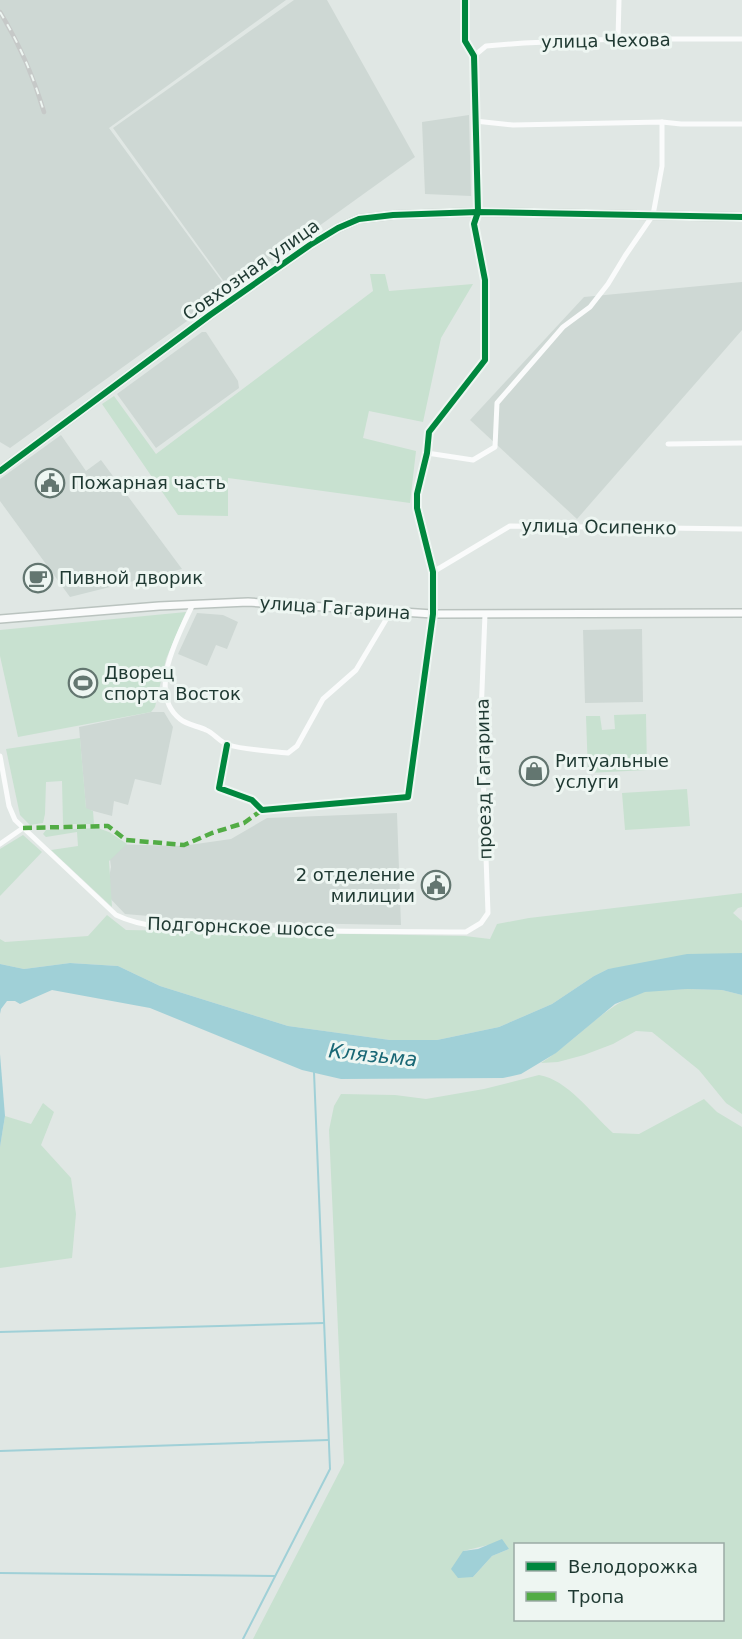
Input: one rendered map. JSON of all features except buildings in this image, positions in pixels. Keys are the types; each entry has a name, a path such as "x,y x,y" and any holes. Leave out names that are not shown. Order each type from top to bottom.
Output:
{"street":[{"path":"227,745 219,788 252,800 262,810 408,797 433,614 433,572 417,508 417,494 427,453 429,432 485,360 485,280 474,224 478,212 474,56 465,41 465,0"},
{"path":"618,39 619,0"},
{"name":"улица Чехова","path":"474,56 486,46 618,39 742,39"},
{"path":"475,121 513,125 662,122 742,124"},
{"path":"427,453 473,460 495,447 497,403 563,327 590,307 609,284 653,215 662,166 662,122"},
{"name":"Совхозная улица","path":"0,471 210,315 310,245 338,228 359,219 478,212 742,217"},
{"path":"668,444 742,443"},
{"name":"улица Осипенко","path":"433,572 510,526 742,529"},
{"name":"улица Гагарина","path":"0,619 248,602 433,614 742,613"},
{"path":"193,604 170,660 164,682 166,696 177,717 183,722 212,732 227,745 288,753 297,746 323,699 356,670 390,613"},
{"name":"проезд Гагарина","path":"466,933 481,923 488,913 481,715 484,614"},
{"name":"Подгорнское шоссе","path":"0,756 9,806 15,820 116,915 131,923 240,930 466,933"},
{"path":"0,844 23,828"}],"shaded area":[{"path":"0,0 286,0 109,128 229,291 10,448 0,442"},
{"path":"294,0 327,0 415,157 230,290 113,128"},
{"path":"469,115 471,196 425,194 422,122"},
{"path":"742,282 742,330 577,519 470,420 584,297"},
{"path":"202,332 206,332 238,381 239,388 156,448 117,394"},
{"path":"61,435 86,471 101,460 182,569 70,597 0,501 0,479"},
{"path":"197,613 223,615 238,622 227,649 216,645 207,666 178,654"},
{"path":"642,629 643,702 585,703 583,630"},
{"path":"151,712 164,712 173,727 161,785 135,779 128,805 114,801 112,816 86,809 79,727"},
{"path":"397,813 401,925 166,921 161,917 125,914 106,894 111,867 108,844 182,846 231,839 267,818"}],"green space":[{"path":"370,274 385,274 389,291 473,284 441,338 423,422 369,411 363,438 416,451 410,503 228,478 228,516 178,515 102,404 114,396 156,454 373,291"},
{"name":"Дворец спорта Восток","path":"186,612 166,659 155,707 151,712 18,737 0,656 0,630"},
{"path":"646,714 647,770 588,773 586,716 600,716 602,730 615,729 614,715"},
{"path":"80,738 86,808 93,811 94,824 63,824 62,781 46,782 43,823 30,825 20,815 6,749"},
{"path":"687,789 690,826 625,830 622,793"},
{"path":"98,828 109,832 127,844 109,861 112,907 51,850 78,846 77,832 46,837 43,834 46,830"},
{"path":"23,835 42,852 0,896 0,849"},
{"path":"742,893 742,907 733,913 742,921 742,953 608,969 552,1004 499,1027 437,1040 390,1040 288,1026 160,986 118,966 70,963 24,969 0,964 0,939 5,942 88,936 107,915 126,930 465,936 490,939 497,924 529,918"},
{"path":"722,990 742,995 742,1114 726,1103 699,1070 652,1032 636,1031 613,1044 584,1055 558,1062 541,1063 604,1013 630,997 649,991"},
{"path":"539,1075 560,1083 569,1090 613,1133 639,1134 704,1099 717,1112 742,1127 742,1639 253,1639 344,1463 329,1130 334,1106 341,1094 395,1095 426,1099 484,1089","holes":["488,1545 509,1549 492,1556 473,1577 463,1551"]},
{"path":"43,1103 54,1112 41,1145 71,1178 76,1214 72,1258 0,1268 0,1147 5,1116 31,1124"}],"water":[{"name":"Клязьма","path":"742,953 742,995 722,990 687,989 645,992 615,1004 556,1053 521,1074 503,1078 341,1079 302,1070 150,1008 52,990 20,1004 7,1001 0,1014 0,964 24,969 70,963 118,966 160,986 288,1026 390,1040 437,1040 499,1027 552,1004 608,969 687,954"},
{"path":"0,1054 5,1116 0,1147"},
{"path":"502,1539 509,1549 492,1556 473,1577 458,1578 451,1569 463,1551 478,1549"}],"waterway":[{"path":"243,1639 330,1469 314,1072"},
{"path":"0,1332 324,1323"},
{"path":"0,1451 328,1440"},
{"path":"0,1573 275,1576"}],"railway":[{"path":"0,12 25,60 44,112"}],"marked path":[{"path":"23,828 108,826 126,840 184,845 244,823 262,810"}],"cycle path":[{"path":"227,745 219,788 252,800 262,810 408,797 433,614 433,572 417,508 417,494 427,453 429,432 485,360 485,280 474,224 478,212 474,56 465,41 465,0"},
{"path":"0,471 210,315 310,245 338,228 359,219 393,215 478,212 742,217"}],"place":[{"name":"Пожарная часть","path":"50,483"},
{"name":"Пивной дворик","path":"38,578"},
{"name":"Дворец спорта Восток","path":"83,683"},
{"name":"Ритуальные услуги","path":"534,771"},
{"name":"2 отделение милиции","path":"436,885"}]}
